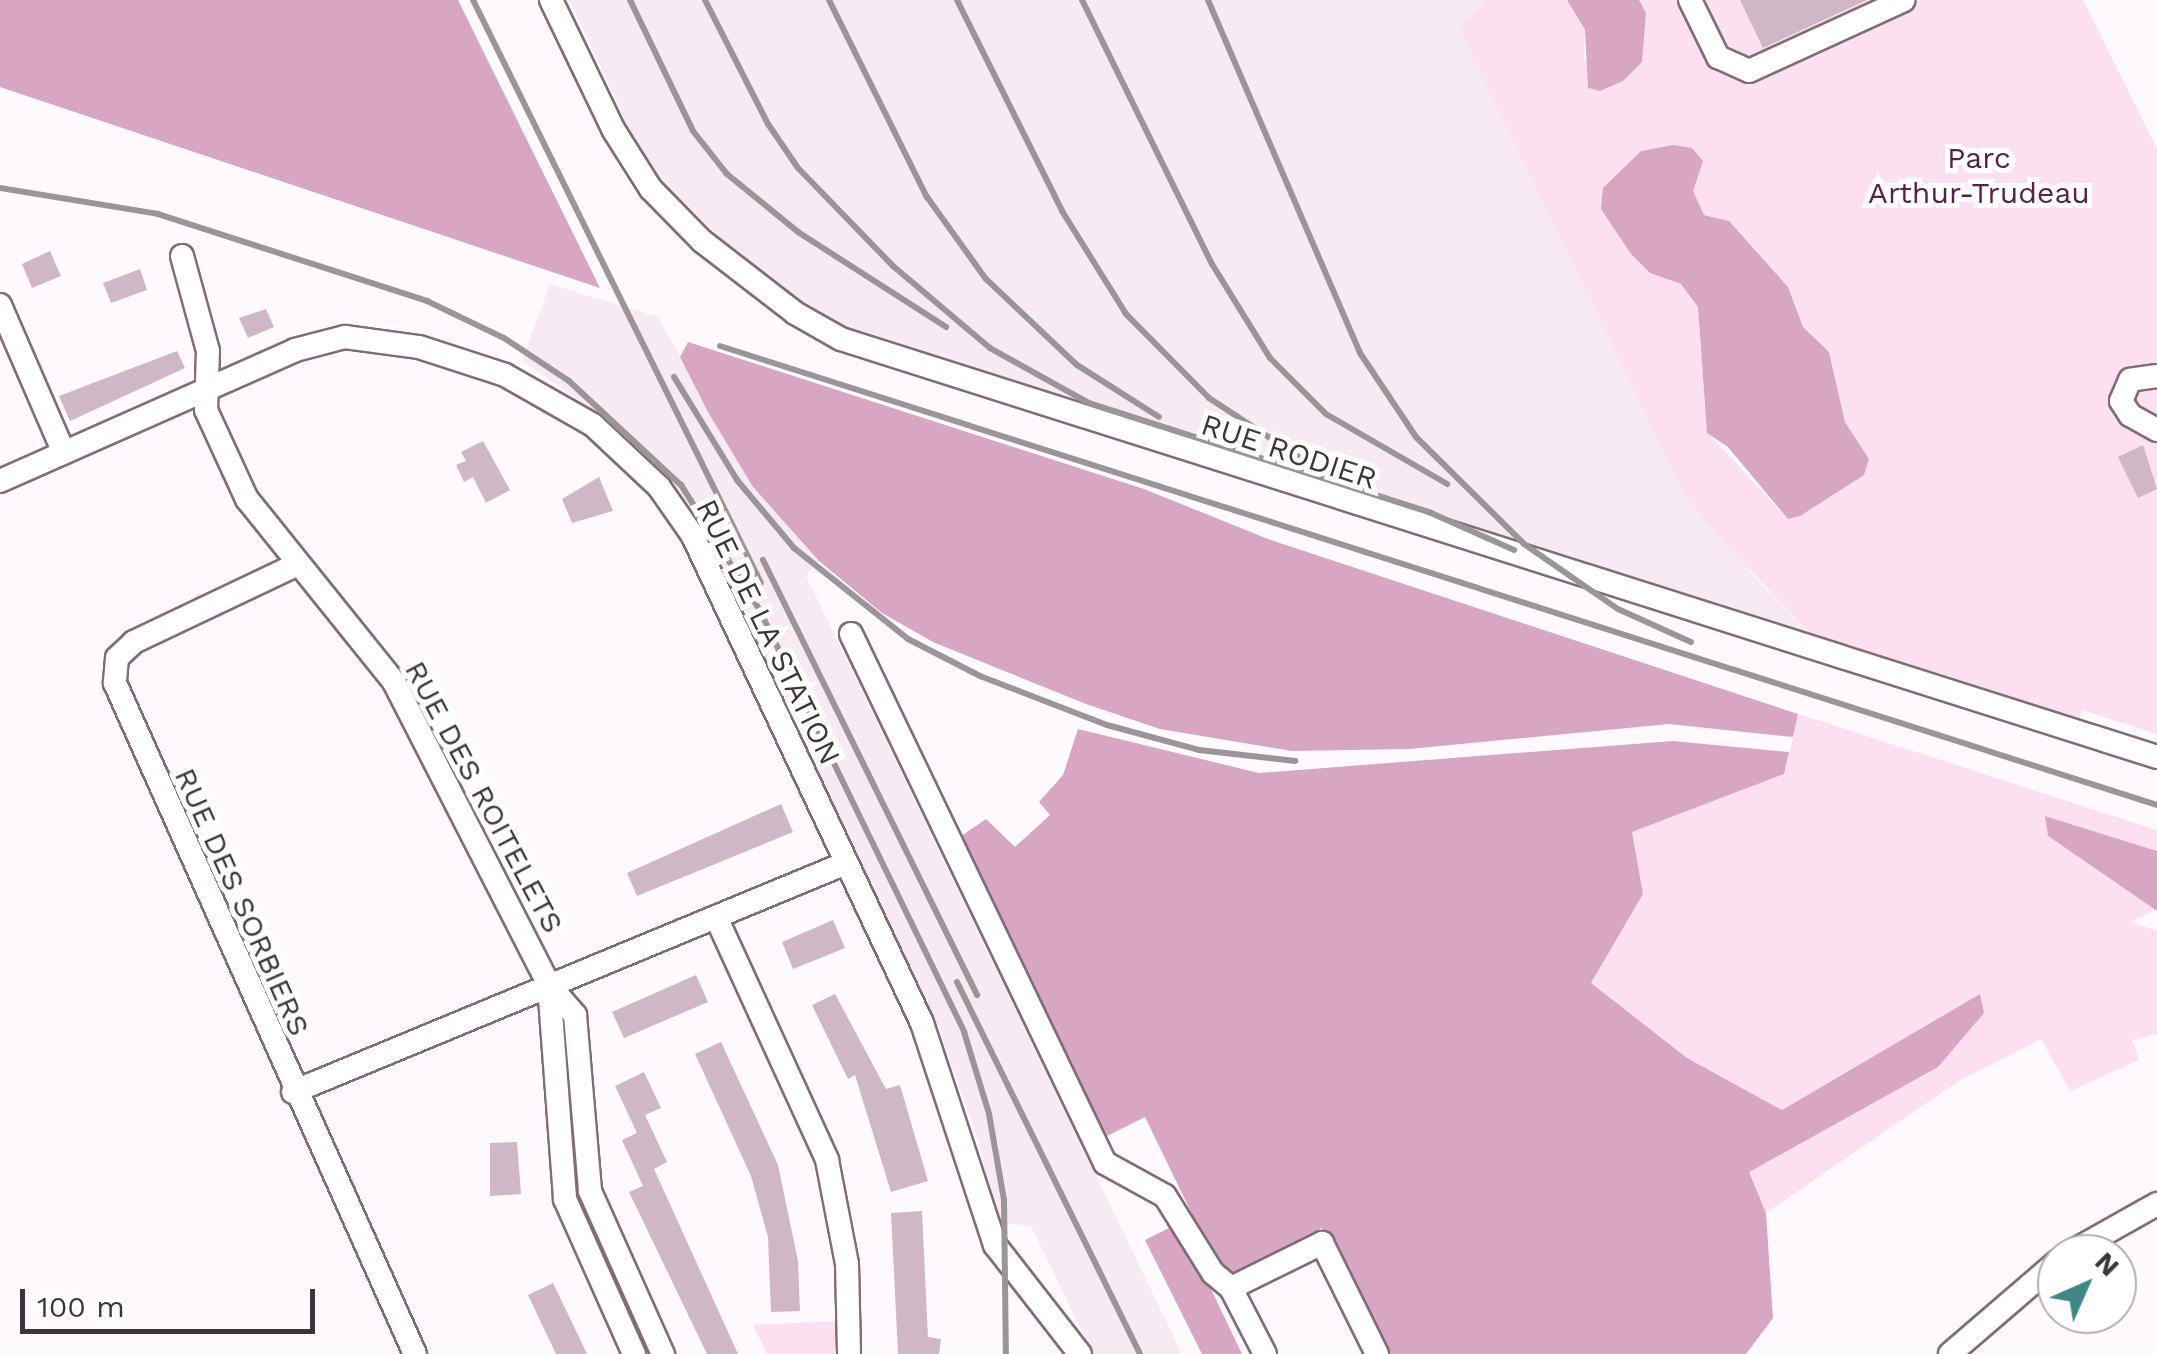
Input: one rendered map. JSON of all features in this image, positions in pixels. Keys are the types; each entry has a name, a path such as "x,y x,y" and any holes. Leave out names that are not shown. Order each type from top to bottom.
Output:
{"street":[{"name":"RUE RODIER","path":"551,0 613,130 651,189 702,241 796,314 841,339 2157,757"},
{"path":"1690,0 1718,57 1749,72 1904,0"},
{"name":"RUE DES ROITELETS","path":"182,256 208,351 206,410 247,499 403,696 549,985 570,1004 577,1025 586,1170 595,1205 663,1354"},
{"path":"0,304 64,453"},
{"name":"RUE DE LA STATION","path":"0,481 316,342 360,338 419,348 505,375 593,424 659,487 693,536 937,1058 995,1245 1080,1354"},
{"path":"2157,376 2138,375 2125,386 2119,420 2157,430"},
{"name":"RUE DES SORBIERS","path":"298,564 134,642 118,658 114,674 293,1092 414,1354"},
{"path":"851,634 1104,1163 1164,1196 1213,1273 1231,1288 1265,1354"},
{"path":"293,1092 846,863"},
{"path":"716,917 828,1160 846,1249 849,1354"},
{"name":"RUE DES ROITELETS","path":"549,985 562,1184 572,1216 634,1354"},
{"path":"2104,1234 2157,1204"},
{"path":"572,1216 595,1205"},
{"path":"1231,1288 1322,1243 1377,1354"},
{"path":"1950,1354 2037,1279"}],"shaded area":[{"path":"0,0 458,0 600,288 0,87"},
{"path":"570,0 1485,0 1460,29 1750,572 1813,636 1004,383 860,334 814,311 716,234 658,176 637,145"},
{"path":"1567,0 1639,0 1646,13 1642,62 1623,81 1600,91 1588,88 1585,30"},
{"path":"1673,145 1692,148 1703,161 1693,191 1704,215 1729,221 1788,287 1803,327 1829,352 1845,422 1869,459 1864,475 1800,516 1788,519 1728,447 1707,433 1698,307 1681,284 1650,273 1631,254 1601,209 1603,188 1641,151"},
{"path":"550,284 658,317 753,487 819,561 806,576 1182,1354 1093,1354 1031,1226 996,1222 979,1143 938,1026 704,529 661,472 607,420 522,361"},
{"path":"688,342 1144,489 1268,539 1798,714 1793,737 1669,724 1409,749 1292,751 1160,729 1086,704 933,642 882,613 819,561 753,487 708,412 680,357"},
{"path":"1078,729 1259,773 1673,741 1789,752 1784,774 1632,832 1643,894 1591,983 1687,1058 1782,1110 1980,994 1984,1013 1938,1067 1749,1172 1766,1213 1773,1318 1746,1354 1387,1354 1322,1228 1210,1287 1242,1354 1202,1354 1145,1240 1193,1216 1145,1117 1103,1138 957,839 986,819 1015,847 1050,815 1039,802 1063,775"},
{"path":"2045,816 2157,851 2157,911 2048,836"}],"green space":[{"name":"Parc Arthur-Trudeau","path":"1485,0 1567,0 1585,31 1584,62 1646,13 1639,0 2083,0 2157,149 2157,367 2133,368 2117,383 2157,438 2157,734 2082,710 2079,720 1813,636 1710,528 1682,490 1459,29","holes":["1693,191 1704,215 1716,217 1788,287 1803,327 1829,352 1845,422 1869,459 1864,475 1788,519 1707,432 1698,307 1681,284 1650,273 1631,254"]},
{"path":"2157,386 2157,424 2130,396"},
{"path":"1799,714 2157,830 2157,851 2046,816 2048,836 2155,910 2131,922 2157,931 2157,1034 2132,1040 2139,1060 2070,1091 2041,1039 1959,1081 1766,1213 1748,1172 1938,1067 1980,995 1782,1110 1687,1058 1591,983 1643,894 1632,832 1784,774"},
{"path":"836,1321 835,1354 767,1354 753,1325"}],"building":[{"path":"1740,0 1867,0 1763,48"},
{"path":"50,251 61,276 32,288 22,264"},
{"path":"140,269 147,290 111,303 103,283"},
{"path":"266,309 274,327 248,338 239,318"},
{"path":"177,351 185,368 70,421 59,396"},
{"path":"483,441 510,490 486,503 473,477 464,482 456,465 466,461 461,452"},
{"path":"2143,445 2157,489 2138,498 2118,457"},
{"path":"599,477 613,511 572,523 562,499"},
{"path":"781,804 793,832 637,896 627,873"},
{"path":"833,920 845,948 793,969 782,942"},
{"path":"696,975 708,1002 624,1038 612,1012"},
{"path":"835,994 886,1089 900,1085 928,1181 891,1192 855,1075 848,1079 812,1005"},
{"path":"721,1042 778,1165 798,1261 800,1311 771,1312 768,1237 751,1176 695,1054"},
{"path":"644,1072 661,1108 645,1115 667,1162 654,1169 738,1354 707,1354 629,1192 643,1186 622,1140 637,1133 615,1086"},
{"path":"517,1142 521,1194 490,1196 490,1143"},
{"path":"922,1211 928,1337 941,1339 939,1354 898,1354 891,1213"},
{"path":"553,1283 587,1354 556,1354 528,1295"}],"railway":[{"path":"473,0 761,583"},
{"path":"630,0 693,131 727,174 798,232 946,327"},
{"path":"705,0 768,124 798,168 893,266 990,348 1089,403 1431,513 1514,550"},
{"path":"829,0 927,197 986,279 1077,365 1159,417"},
{"path":"957,0 1062,211 1126,314 1209,398 1313,466"},
{"path":"1082,0 1212,264 1270,358 1326,414 1447,484"},
{"path":"1208,0 1360,353 1416,437 1524,544 1618,609 1691,642"},
{"path":"0,188 158,214 427,301 504,338 569,381 681,485 759,609 964,1032 989,1114 1004,1200 1006,1354"},
{"path":"720,346 2157,805"},
{"path":"674,377 737,480 794,548 908,639 980,676 1107,725 1199,750 1295,761"},
{"path":"763,560 977,995"},
{"path":"957,982 1140,1354"}]}
